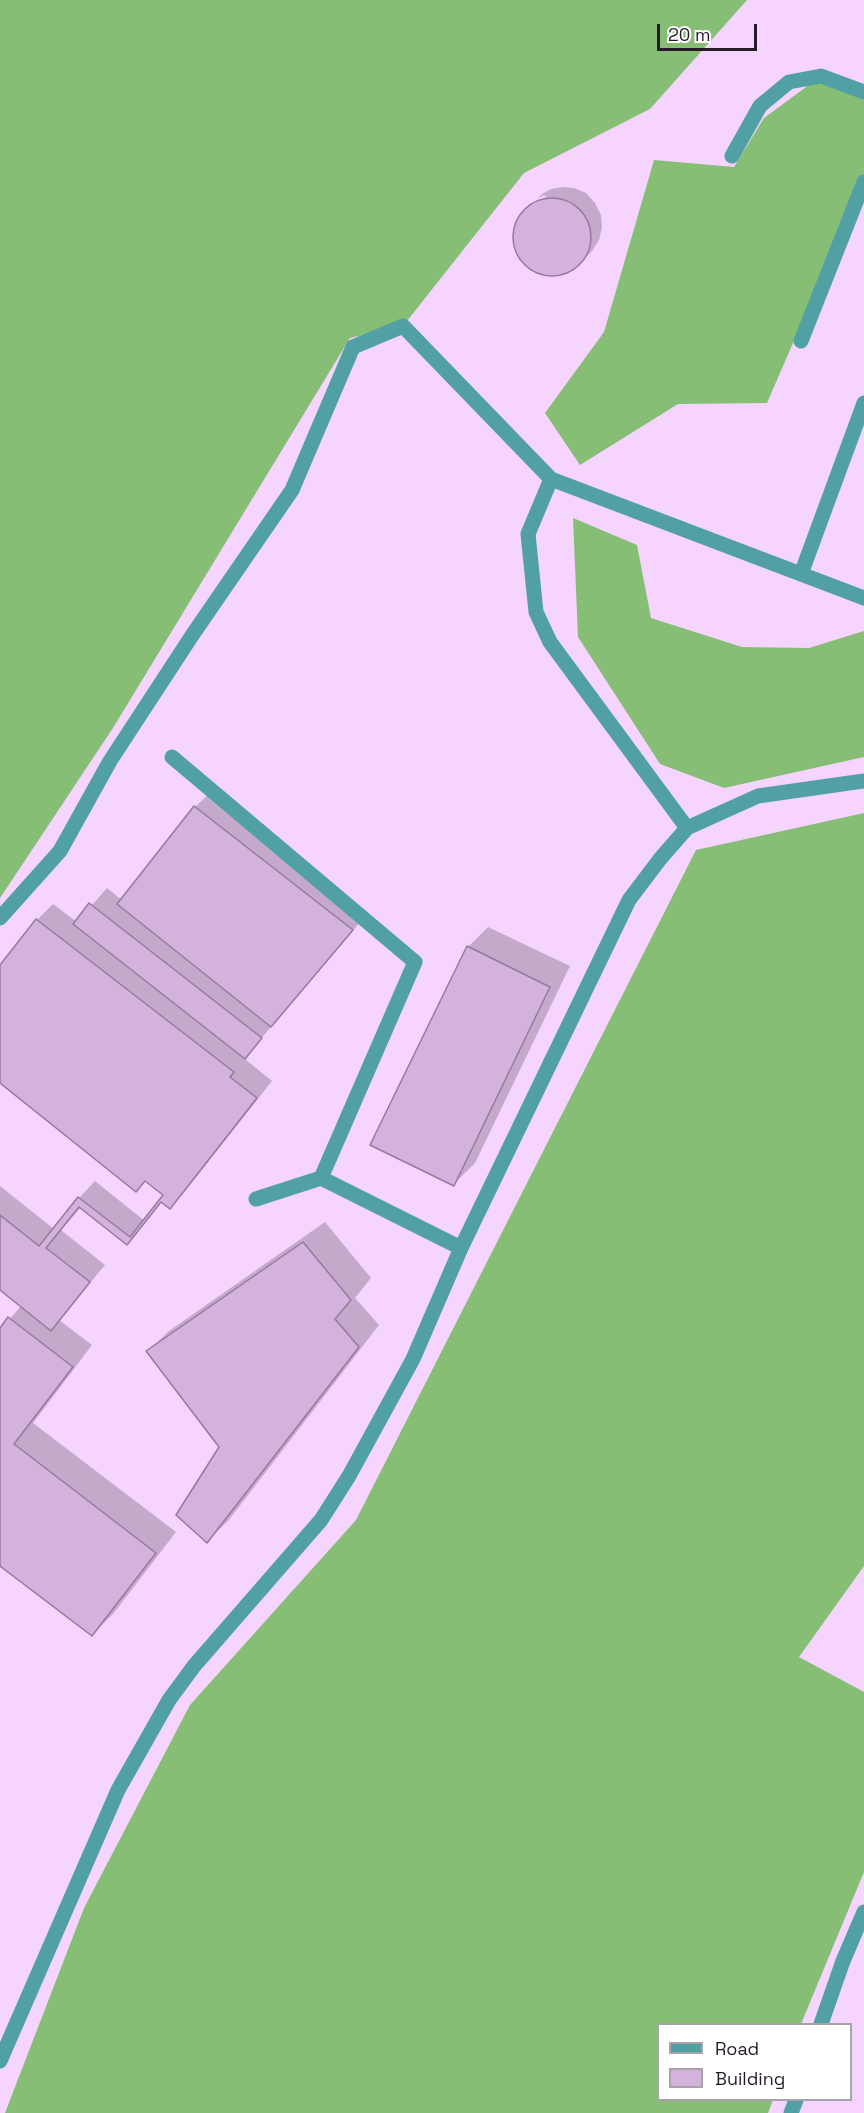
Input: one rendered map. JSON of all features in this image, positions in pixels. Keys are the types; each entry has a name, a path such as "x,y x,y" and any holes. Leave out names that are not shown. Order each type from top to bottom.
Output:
{"street":[{"path":"732,156 760,106 789,82 820,76 864,92"},
{"path":"801,341 864,182"},
{"path":"0,918 60,851 110,761 193,634 292,490 353,347 403,326 551,479 864,598"},
{"path":"801,574 864,403"},
{"path":"551,479 528,534 536,612 550,642 687,828"},
{"path":"172,758 415,962 321,1178"},
{"path":"0,2061 118,1790 163,1710 194,1666 321,1520 350,1476 413,1359 460,1248 629,900 687,828 758,796 864,781"},
{"path":"256,1199 321,1178 460,1248"},
{"path":"822,2023 843,1961 864,1912"}],"green space":[{"path":"0,0 747,0 650,109 524,173 403,326 350,338 113,728 0,898"},
{"path":"821,76 864,92 864,179 767,403 678,404 580,465 545,413 604,332 654,160 734,167 764,118"},
{"path":"573,518 637,545 651,618 742,647 809,648 864,631 864,757 724,788 660,764 578,637"},
{"path":"864,813 864,1566 799,1657 864,1692 864,1872 801,2023 657,2023 657,2101 773,2101 768,2113 5,2113 84,1908 190,1705 356,1520 696,850"}],"building":[{"path":"552,198 567,201 580,209 588,222 591,237 588,252 580,265 567,273 552,276 537,273 524,265 516,252 513,237 516,222 524,209 537,201"},
{"path":"194,806 353,930 271,1027 117,904"},
{"path":"89,903 262,1038 245,1059 73,924"},
{"path":"36,919 234,1072 230,1077 257,1098 170,1209 161,1202 127,1245 79,1207 46,1248 90,1282 51,1331 0,1290 0,1215 39,1246 78,1197 130,1237 163,1195 145,1181 136,1192 0,1083 0,965"},
{"path":"467,946 550,987 454,1186 370,1145"},
{"path":"303,1242 351,1300 335,1319 359,1347 207,1543 176,1515 219,1447 146,1351"},
{"path":"8,1317 73,1367 14,1444 156,1553 92,1636 0,1566 0,1328"}]}
